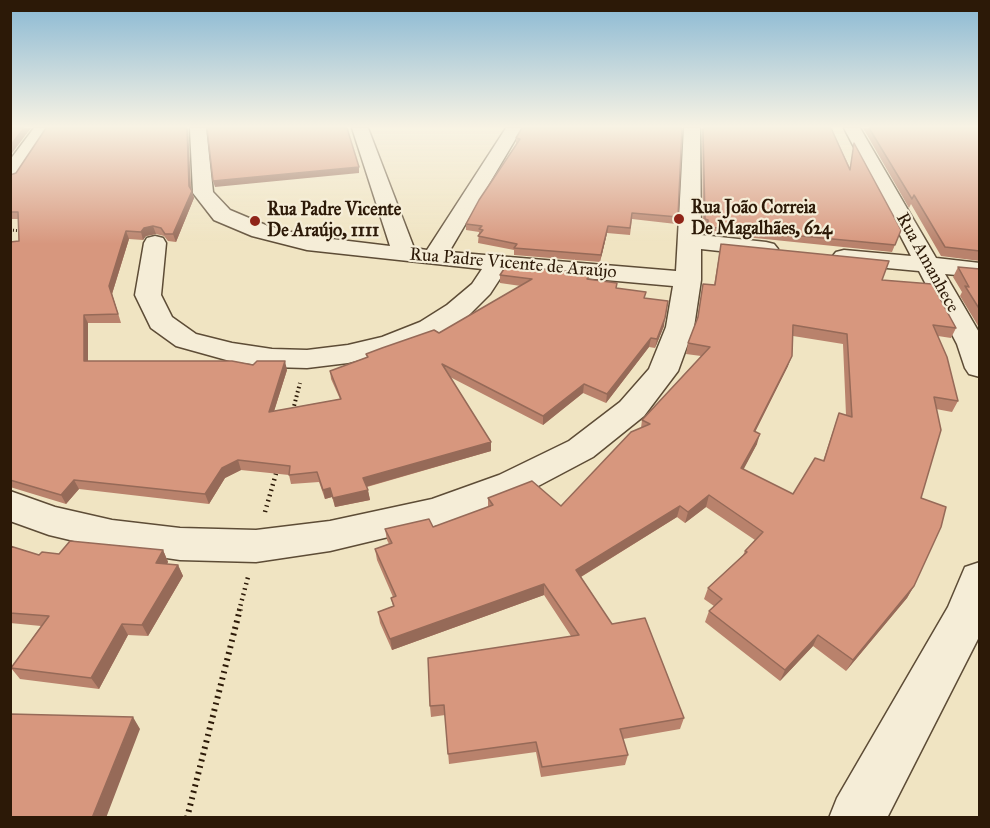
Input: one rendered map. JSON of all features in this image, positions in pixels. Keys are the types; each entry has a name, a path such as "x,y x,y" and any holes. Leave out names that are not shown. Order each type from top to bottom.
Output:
{"street":[{"name":"Rua Padre Vicente de Araújo","path":"201,167 203,193 222,215 260,231 307,243 434,258 688,280"},
{"path":"373,167 404,254"},
{"path":"434,258 490,167"},
{"path":"10,505 49,520 112,535 180,544 256,546 330,536 437,512 512,484 581,449 632,409 663,371 680,327 688,280 691,167"},
{"name":"Rua Amanhece","path":"873,167 971,344 980,368"},
{"path":"688,241 791,251"},
{"path":"155,243 148,295 161,322 186,340 230,352 272,358 307,359 348,354 392,343 430,328 457,311 481,289 499,263"},
{"path":"825,255 980,270"},
{"path":"857,818 968,613 980,579"}],"path":[{"path":"10,230 34,232"},
{"path":"292,414 307,359"},
{"path":"187,818 280,458"}],"building":[{"path":"20,167 188,167 189,186 192,191 173,234 165,234 161,228 153,226 144,228 141,232 126,231 109,286 118,314 84,315 84,361 232,361 253,365 257,361 285,361 269,412 341,399 330,371 368,357 366,354 382,348 434,330 439,333 532,279 500,275 506,266 591,273 587,279 617,283 616,288 646,292 644,298 668,301 665,318 657,339 651,338 607,394 584,384 543,416 442,364 491,442 363,478 368,490 333,498 330,488 323,490 317,472 289,475 290,466 238,460 222,468 205,494 74,480 61,495 10,480 10,242 19,241 18,212 10,212 10,175 16,173"},
{"path":"211,167 359,167 213,181"},
{"path":"501,167 680,167 678,217 632,213 630,228 608,226 601,255 514,248 517,244 478,236 483,230 479,229 482,226 466,224"},
{"path":"704,167 848,167 850,170 850,167 867,167 901,230 895,245 708,227 708,220 705,219"},
{"path":"892,167 980,167 980,251 945,247 914,195 912,199"},
{"path":"721,244 889,261 882,280 932,284 956,328 933,325 947,357 958,401 934,397 941,430 921,498 946,507 941,527 914,586 853,660 818,635 785,670 709,611 722,599 708,588 747,552 745,551 763,532 709,495 688,512 680,506 576,570 612,624 645,618 684,718 620,729 628,755 542,767 536,742 448,754 444,705 430,706 428,658 579,635 544,584 390,639 378,612 394,606 391,598 396,596 375,549 392,543 385,529 429,519 433,527 493,505 488,498 532,481 561,506 631,432 650,424 642,420 710,347 688,343 698,317 703,284 715,285","holes":["793,325 847,334 852,417 839,413 824,461 815,458 793,494 741,468 760,434 754,431 792,356"]},
{"path":"958,267 980,269 980,310 965,286 969,287"},
{"path":"70,541 163,550 156,563 178,565 142,625 122,624 91,678 11,668 49,616 10,613 10,546 39,555 42,552 59,554"},
{"path":"10,714 133,717 92,818 10,818"}],"place":[{"name":"Rua João Correia De Magalhães, 624","path":"679,219"},
{"name":"Rua Padre Vicente De Araújo, 1111","path":"255,221"}]}
